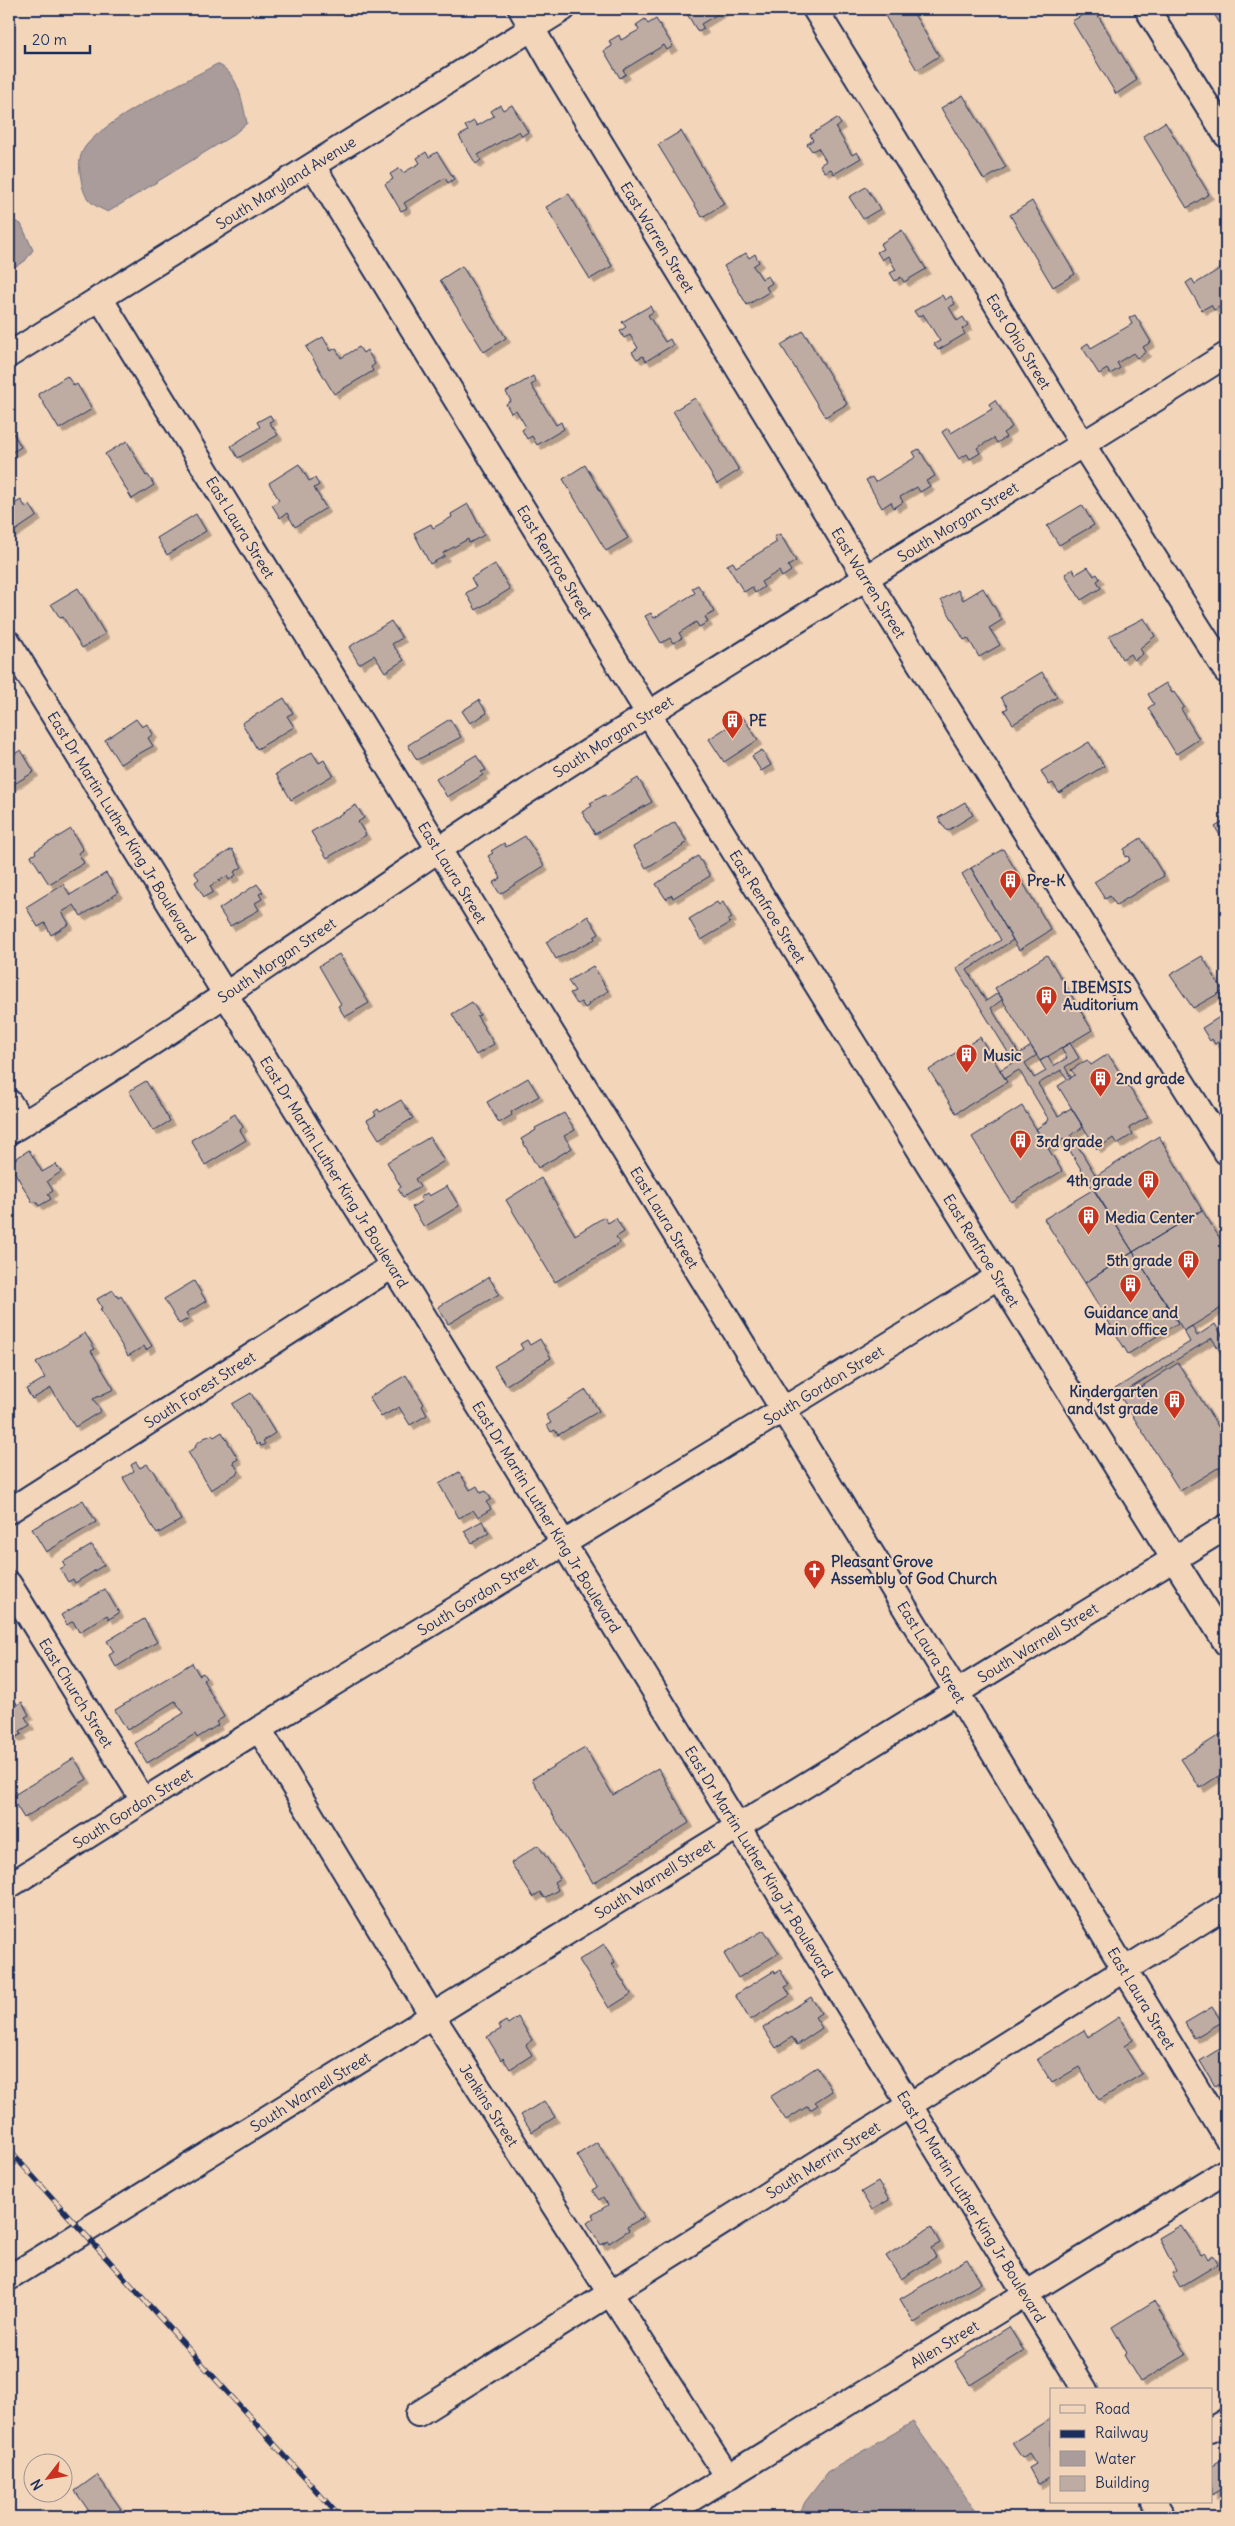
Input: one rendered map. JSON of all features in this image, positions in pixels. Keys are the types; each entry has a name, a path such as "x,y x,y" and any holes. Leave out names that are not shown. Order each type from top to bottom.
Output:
{"street":[{"name":"South Maryland Avenue","path":"9,355 313,166 526,19 563,9"},
{"name":"East Ohio Street","path":"815,9 1083,444 1226,671"},
{"path":"1147,9 1226,135"},
{"name":"East Warren Street","path":"526,19 866,578 1224,1143"},
{"name":"East Renfroe Street","path":"313,166 648,713 1175,1558 1226,1644"},
{"name":"East Laura Street","path":"100,298 956,1691 1226,2137"},
{"name":"South Morgan Street","path":"16,1128 224,996 439,848 648,713 1226,355"},
{"name":"East Dr Martin Luther King Jr Boulevard","path":"9,643 391,1268 1084,2388"},
{"path":"9,1102 16,1128"},
{"name":"South Forest Street","path":"9,1511 391,1268"},
{"name":"South Gordon Street","path":"9,1886 143,1800 561,1543 784,1411 999,1276"},
{"name":"South Warnell Street","path":"9,2278 433,2017 956,1691 1226,1528"},
{"name":"East Church Street","path":"9,1584 143,1800"},
{"name":"Jenkins Street","path":"259,1729 433,2017 609,2295 728,2477"},
{"name":"South Merrin Street","path":"418,2414 609,2295 908,2104 1125,1972 1226,1906"},
{"name":"Allen Street","path":"662,2517 1226,2171"},
{"path":"1212,2429 1226,2421"},
{"path":"1155,2504 1163,2517"}],"water":[{"path":"217,64 224,68 235,81 247,123 233,135 108,212 92,203 86,196 80,175 80,159 85,147 110,124 127,113"},
{"path":"9,219 21,224 33,250 25,261 9,270"},
{"path":"913,2422 980,2517 798,2517 805,2502 828,2472"}],"building":[{"path":"684,9 726,9 701,24 704,29 698,32"},
{"path":"881,9 911,9 939,56 917,70"},
{"path":"1094,9 1137,80 1116,94 1072,21"},
{"path":"1211,9 1226,9 1225,32"},
{"path":"645,19 648,24 656,19 673,46 667,50 664,45 623,70 626,74 620,78 604,51 612,46 609,41 619,35 621,40 639,30 636,25"},
{"path":"963,95 1006,167 984,180 941,108"},
{"path":"500,105 503,110 512,105 528,132 522,136 519,131 478,155 481,160 476,164 459,136 468,131 465,126 474,121 477,126 494,116 491,111"},
{"path":"837,118 841,124 836,128 852,155 857,152 861,158 834,174 831,169 825,172 820,165 826,161 818,148 812,151 807,144 813,140 810,135"},
{"path":"1165,122 1209,194 1187,208 1143,136"},
{"path":"681,131 724,204 702,217 658,145"},
{"path":"426,152 429,157 437,152 454,179 448,183 445,178 404,203 407,208 401,211 385,184 393,179 390,174 400,168 403,173 420,163 417,158"},
{"path":"866,187 880,209 863,219 849,197"},
{"path":"569,194 612,266 590,279 546,207"},
{"path":"1032,201 1075,274 1053,287 1010,215"},
{"path":"902,230 926,269 904,282 901,277 895,281 890,273 896,270 888,256 882,260 877,252 883,249 880,244"},
{"path":"746,253 749,258 755,254 759,262 753,266 762,279 768,276 772,283 766,287 769,292 747,305 724,266"},
{"path":"1226,265 1226,296 1220,299 1223,305 1214,310 1211,305 1202,310 1186,283 1192,279 1195,284"},
{"path":"462,266 506,338 484,352 440,280"},
{"path":"942,295 945,300 951,296 955,304 949,307 957,321 963,317 968,325 962,329 965,334 938,350 934,344 940,341 923,314 918,317 914,311"},
{"path":"650,306 653,312 648,315 665,342 670,339 673,345 646,361 643,356 637,359 632,352 638,348 630,335 624,338 620,331 626,327 622,322"},
{"path":"1135,315 1151,342 1143,347 1146,352 1137,358 1133,353 1117,363 1120,368 1110,374 1107,369 1099,374 1082,347 1088,343 1091,348 1132,324 1129,318"},
{"path":"803,331 847,404 825,417 781,345"},
{"path":"323,337 331,351 336,348 341,358 359,347 363,353 367,350 375,364 371,367 373,371 334,394 306,347"},
{"path":"67,376 74,386 77,384 92,409 59,429 38,394"},
{"path":"533,376 536,382 531,385 556,425 561,422 564,429 537,445 532,436 527,439 522,430 526,427 516,410 511,413 506,404 511,401 506,392"},
{"path":"695,398 739,470 717,484 673,411"},
{"path":"995,400 1012,427 1003,433 1006,437 997,443 994,438 977,448 980,453 970,459 967,454 959,459 942,432 948,428 951,433 992,409 989,404"},
{"path":"270,415 273,420 269,422 278,435 238,458 231,446 260,427 257,422"},
{"path":"9,426 21,447 9,454"},
{"path":"127,441 146,476 148,475 154,485 132,499 105,454"},
{"path":"919,449 935,476 926,481 930,486 920,492 917,487 900,497 903,502 894,508 891,502 882,508 866,480 872,477 875,482 916,457 913,452"},
{"path":"299,464 309,481 315,478 319,485 314,488 326,508 295,527 287,513 280,518 272,505 279,500 269,483"},
{"path":"585,465 628,538 606,551 563,479"},
{"path":"21,500 26,508 30,505 37,516 9,535 9,507"},
{"path":"468,504 484,535 469,543 468,539 443,553 445,556 430,564 414,533 431,524 433,528 452,517 451,514"},
{"path":"1082,505 1094,525 1059,545 1047,526"},
{"path":"196,514 206,531 167,555 157,538"},
{"path":"780,534 796,561 788,566 791,571 782,577 779,571 761,582 764,587 755,593 752,587 744,592 727,565 733,562 736,567 777,542 774,537"},
{"path":"495,564 510,589 476,610 466,593 476,587 471,578"},
{"path":"1088,567 1094,576 1097,574 1100,579 1097,581 1101,588 1081,600 1065,574 1073,569 1076,574"},
{"path":"698,585 714,612 705,617 708,622 699,627 696,622 679,633 682,638 673,643 670,638 661,643 645,616 651,613 654,618 695,593 692,588"},
{"path":"78,588 105,634 82,648 63,617 60,618 51,604"},
{"path":"983,588 1002,620 989,628 1000,645 979,657 968,638 964,640 941,600 958,590 963,600"},
{"path":"1144,618 1155,636 1140,648 1143,654 1134,660 1130,654 1122,659 1109,636"},
{"path":"391,621 402,638 392,644 404,660 385,672 374,655 359,664 349,647"},
{"path":"1042,672 1057,697 1013,724 1004,710 1008,708 1001,697"},
{"path":"1166,683 1184,707 1181,709 1199,739 1176,754 1148,708 1154,704 1148,694"},
{"path":"284,698 293,713 287,716 294,727 257,749 242,723"},
{"path":"479,700 487,713 470,723 462,711"},
{"name":"PE","path":"743,717 758,740 724,762 709,739"},
{"path":"136,719 142,727 147,724 153,734 148,738 153,746 120,764 105,740"},
{"path":"450,719 461,737 417,760 408,745"},
{"path":"1089,742 1104,766 1059,793 1053,783 1049,785 1041,771"},
{"path":"21,750 34,772 9,787 9,757"},
{"path":"762,750 771,765 761,771 752,756"},
{"path":"312,752 319,763 324,760 333,775 291,800 276,774"},
{"path":"476,755 486,770 481,772 483,775 447,797 436,779"},
{"path":"638,778 652,802 595,834 582,812 592,806 590,803 605,795 607,797"},
{"path":"965,802 973,815 947,831 938,818"},
{"path":"356,805 364,818 358,822 366,835 327,858 311,832"},
{"path":"1226,820 1226,835 1221,837 1215,827"},
{"path":"675,822 687,842 646,868 633,847"},
{"path":"71,829 83,850 78,853 84,863 49,884 31,856 36,853 35,851"},
{"path":"525,836 544,866 500,894 493,883 501,878 488,856 493,853 491,851 504,843 506,847"},
{"path":"1141,838 1164,876 1116,905 1110,896 1105,899 1094,882 1130,860 1128,856 1125,857 1124,849"},
{"path":"232,849 242,867 234,872 236,875 229,880 227,876 210,886 213,892 204,897 195,882 199,879 194,872"},
{"name":"Pre-K","path":"1003,849 1051,930 1019,950 971,868"},
{"path":"698,856 710,876 673,898 672,895 666,899 656,884"},
{"path":"971,868 1013,940 967,970 986,1001 998,993 1003,999 991,1008 1019,1054 1031,1046 1037,1055 1025,1063 1034,1078 1046,1071 1040,1061 1048,1056 1053,1066 1067,1058 1061,1048 1070,1043 1079,1058 1065,1067 1071,1078 1068,1080 1061,1070 1038,1084 1058,1116 1071,1108 1083,1127 1071,1135 1096,1176 1088,1181 1063,1139 1048,1149 1036,1129 1049,1120 1019,1070 1005,1078 1000,1070 1014,1062 956,968 1001,940 962,874"},
{"path":"106,873 118,893 81,916 74,905 62,912 69,924 51,935 45,923 38,927 26,907 63,884 70,895"},
{"path":"257,884 263,892 259,894 262,899 255,903 259,910 230,926 219,909"},
{"path":"717,902 719,905 723,902 732,918 728,920 730,923 701,940 689,919"},
{"path":"588,916 599,934 594,937 595,939 556,959 546,942"},
{"path":"339,954 369,1003 345,1017 338,1006 341,1004 319,966"},
{"name":"LIBEMSIS Auditorium","path":"1047,955 1092,1030 1040,1061 995,988"},
{"path":"1202,956 1223,991 1193,1008 1170,975"},
{"path":"593,966 608,991 585,1008 581,1002 577,1004 570,993 575,991 568,981"},
{"path":"472,1002 480,1015 477,1016 494,1044 476,1055 452,1014"},
{"path":"1226,1013 1226,1053 1219,1041 1215,1044 1212,1039 1210,1041 1202,1028"},
{"name":"Music","path":"980,1037 1007,1082 956,1113 929,1070"},
{"name":"2nd grade","path":"1108,1054 1148,1117 1129,1128 1133,1134 1117,1144 1113,1138 1097,1149 1058,1086 1075,1075 1071,1070 1087,1060 1091,1065"},
{"path":"528,1078 539,1096 511,1112 512,1115 499,1123 487,1102"},
{"path":"146,1081 170,1121 153,1131 129,1091"},
{"path":"401,1100 413,1118 379,1139 367,1120 376,1115 374,1112 378,1109 380,1112"},
{"name":"3rd grade","path":"1022,1106 1062,1171 1011,1202 972,1137"},
{"path":"564,1113 575,1130 564,1136 572,1148 538,1168 521,1139 536,1130 535,1128"},
{"path":"235,1114 243,1127 240,1130 246,1140 205,1165 191,1140"},
{"name":"4th grade","path":"1159,1136 1202,1210 1133,1252 1088,1181"},
{"path":"430,1137 444,1161 415,1179 420,1187 403,1197 398,1189 401,1187 387,1162"},
{"path":"29,1150 42,1172 56,1164 61,1172 47,1181 53,1191 48,1194 51,1199 39,1206 36,1201 33,1203 9,1163"},
{"path":"541,1178 575,1235 604,1217 608,1223 616,1218 624,1232 616,1237 620,1243 555,1282 506,1200"},
{"path":"447,1186 459,1206 424,1227 412,1207 422,1201 420,1197 427,1193 429,1196"},
{"name":"Media Center","path":"1094,1189 1133,1252 1085,1283 1044,1219"},
{"name":"5th grade","path":"1202,1210 1226,1248 1226,1305 1184,1331 1133,1252"},
{"name":"Guidance and Main office","path":"1133,1252 1178,1323 1128,1354 1085,1283"},
{"path":"489,1277 499,1294 448,1324 438,1307"},
{"path":"194,1281 206,1301 186,1313 189,1318 179,1324 164,1299"},
{"path":"113,1290 118,1298 121,1296 152,1346 146,1350 144,1346 128,1356 100,1309 102,1308 97,1299"},
{"path":"1215,1324 1226,1342 1226,1362 1212,1338 1119,1395 1115,1389 1190,1342 1184,1331 1192,1326 1197,1336"},
{"path":"85,1333 95,1349 91,1351 114,1389 93,1399 101,1411 75,1427 51,1388 32,1399 26,1389 45,1378 36,1363"},
{"path":"540,1339 551,1358 506,1385 494,1366 523,1349 520,1344 527,1340 530,1345"},
{"name":"Kindergarten and 1st grade","path":"1178,1363 1226,1439 1226,1463 1180,1491 1122,1399"},
{"path":"406,1375 424,1404 422,1406 427,1415 410,1425 399,1407 381,1417 369,1397"},
{"path":"586,1390 599,1411 558,1435 555,1430 551,1432 547,1425 551,1423 546,1415"},
{"path":"251,1393 275,1433 263,1441 265,1444 261,1446 259,1443 257,1445 232,1404"},
{"path":"222,1432 238,1459 233,1462 239,1472 211,1490 188,1452 196,1447 195,1445 204,1438 212,1435 214,1437"},
{"path":"136,1462 140,1468 147,1464 153,1471 181,1520 157,1534 123,1478 134,1471 131,1465"},
{"path":"459,1472 470,1490 477,1486 481,1493 486,1491 491,1499 486,1502 491,1509 478,1517 473,1510 459,1518 439,1484"},
{"path":"83,1500 96,1522 46,1552 32,1529"},
{"path":"482,1521 489,1533 472,1543 464,1531"},
{"path":"92,1545 104,1565 75,1583 73,1579 68,1582 60,1569 65,1566 63,1562"},
{"path":"105,1589 119,1613 109,1619 107,1615 79,1632 73,1621 67,1625 61,1615"},
{"path":"144,1619 157,1642 116,1667 109,1655 114,1652 107,1641"},
{"path":"192,1663 199,1675 203,1673 206,1678 203,1680 224,1717 216,1722 218,1725 197,1738 195,1734 147,1763 135,1743 184,1713 175,1701 127,1730 115,1710"},
{"path":"16,1702 17,1705 22,1702 29,1715 25,1717 30,1725 20,1731 22,1734 15,1738 13,1735 9,1738 9,1706"},
{"path":"1226,1731 1226,1771 1200,1788 1181,1759"},
{"path":"585,1748 613,1795 658,1768 689,1823 593,1883 532,1779"},
{"path":"74,1758 87,1779 24,1818 11,1797"},
{"path":"538,1845 560,1878 554,1882 558,1890 544,1898 540,1892 533,1897 511,1863"},
{"path":"764,1930 779,1953 738,1978 724,1954"},
{"path":"604,1944 615,1962 612,1964 631,1994 609,2008 579,1960"},
{"path":"780,1970 789,1985 785,1987 790,1995 750,2020 735,1995 774,1971 775,1973"},
{"path":"811,1997 821,2013 815,2017 822,2028 797,2045 792,2037 776,2048 763,2028"},
{"path":"1212,2007 1222,2022 1194,2038 1185,2023"},
{"path":"518,2017 532,2040 526,2045 532,2055 510,2069 503,2058 501,2060 487,2037 501,2029 499,2025 506,2021 508,2024"},
{"path":"1119,2017 1133,2040 1124,2046 1142,2074 1099,2100 1079,2067 1052,2083 1037,2059 1084,2030 1088,2037"},
{"path":"1226,2045 1226,2080 1215,2086 1200,2061"},
{"path":"817,2067 832,2091 815,2102 818,2105 810,2110 808,2106 786,2120 770,2097"},
{"path":"544,2101 555,2117 532,2132 521,2115"},
{"path":"597,2142 644,2217 627,2227 629,2230 609,2243 608,2241 601,2245 587,2223 594,2218 592,2215 608,2205 603,2197 599,2200 592,2190 597,2187 577,2155"},
{"path":"878,2182 889,2200 872,2210 861,2192"},
{"path":"1181,2225 1201,2255 1205,2253 1208,2259 1213,2255 1218,2264 1180,2287 1172,2273 1176,2271 1159,2238"},
{"path":"931,2227 940,2243 931,2248 936,2257 901,2279 886,2256"},
{"path":"967,2259 981,2283 914,2323 900,2299"},
{"path":"1154,2301 1186,2355 1140,2382 1124,2355 1127,2353 1112,2327"},
{"path":"1009,2327 1024,2351 970,2385 955,2361"},
{"path":"1050,2419 1050,2477 1038,2484 1029,2468 1036,2464 1029,2453 1022,2458 1012,2443"},
{"path":"1226,2457 1226,2496 1221,2489 1212,2494 1212,2465"},
{"path":"97,2475 124,2516 93,2517 75,2491"}],"railway":[{"path":"9,2150 340,2517"}],"place":[{"name":"PE","path":"733,739"},
{"name":"Pre-K","path":"1011,899"},
{"name":"LIBEMSIS Auditorium","path":"1047,1015"},
{"name":"Music","path":"967,1074"},
{"name":"2nd grade","path":"1100,1097"},
{"name":"3rd grade","path":"1020,1160"},
{"name":"4th grade","path":"1148,1199"},
{"name":"Media Center","path":"1089,1236"},
{"name":"5th grade","path":"1188,1279"},
{"name":"Guidance and Main office","path":"1131,1303"},
{"name":"Kindergarten and 1st grade","path":"1174,1419"},
{"name":"Pleasant Grove Assembly of God Church","path":"815,1589"}]}
